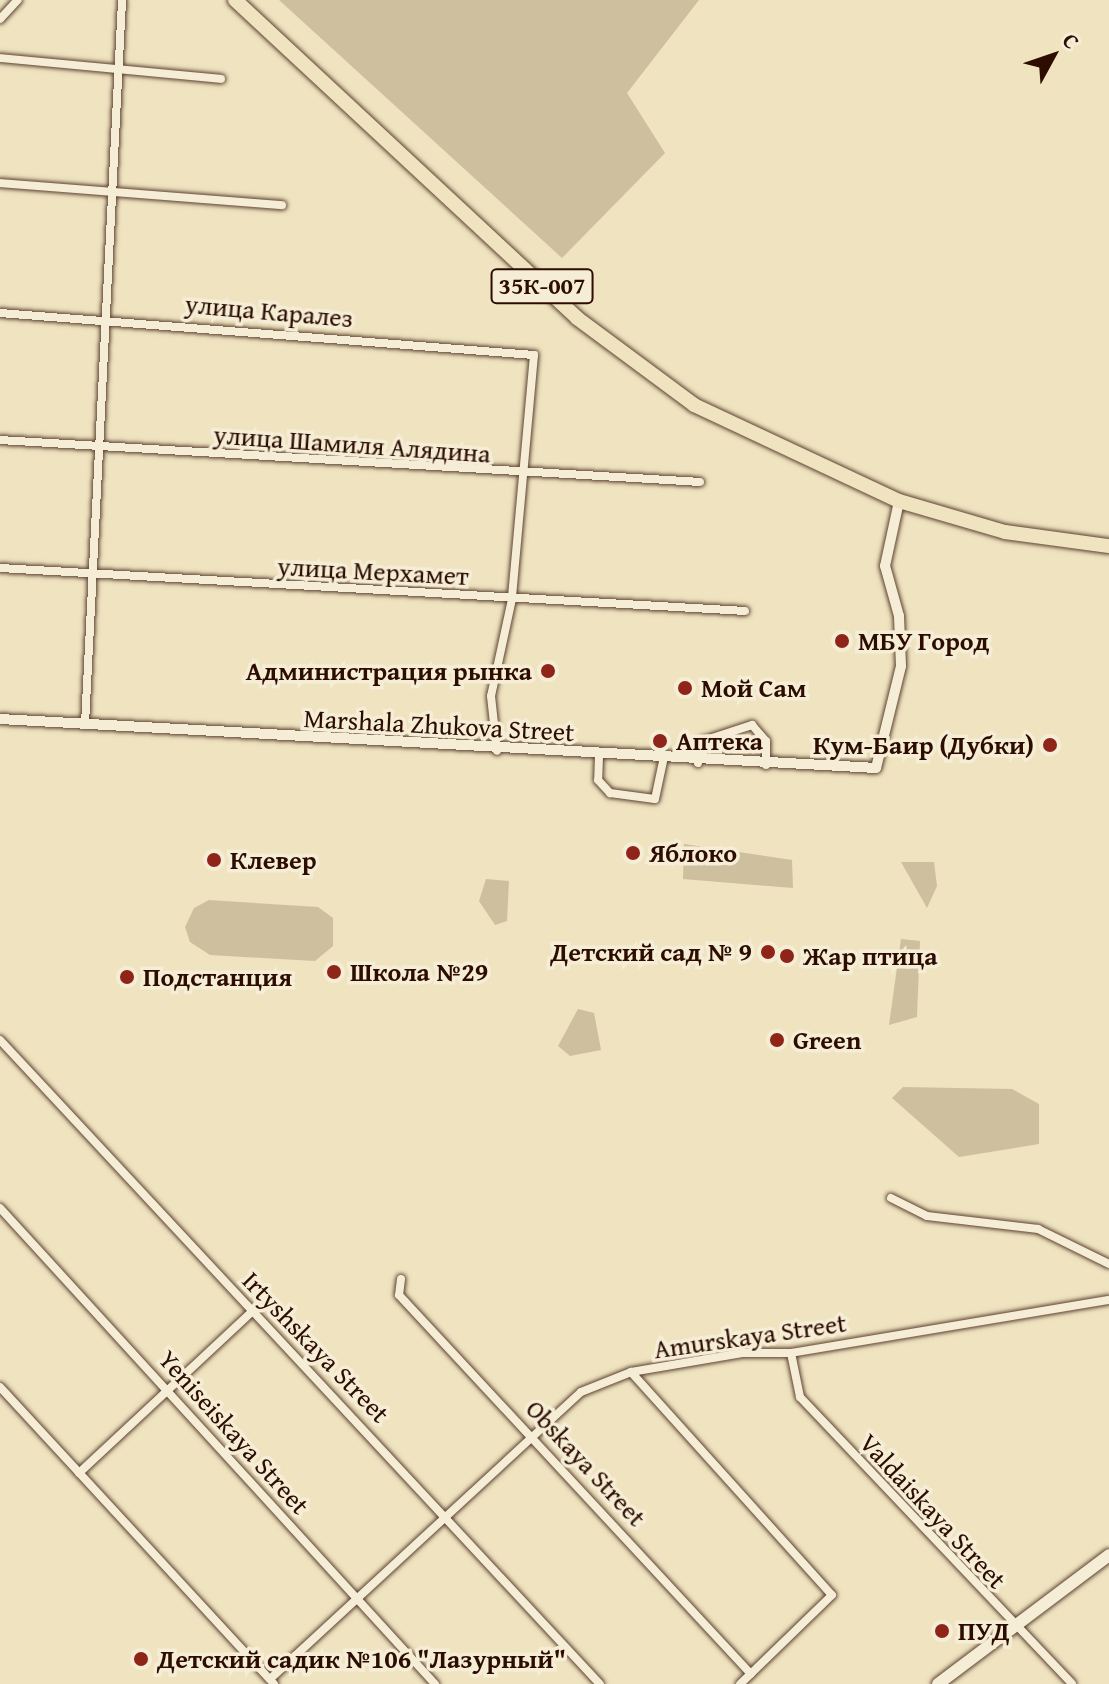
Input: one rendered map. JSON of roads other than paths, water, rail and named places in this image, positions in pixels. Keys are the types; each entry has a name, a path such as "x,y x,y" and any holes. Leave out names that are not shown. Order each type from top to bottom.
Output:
{"main road":[{"name":"35К-007","path":"235,0 639,367 751,438 899,501 1005,532 1109,546"},
{"path":"938,1684 1109,1555"}],"street":[{"path":"0,19 18,0"},
{"path":"85,724 96,576 113,192 115,70 122,0"},
{"path":"0,58 221,79"},
{"path":"0,183 282,205"},
{"name":"улица Каралез","path":"0,313 107,317 534,355 518,476"},
{"name":"улица Шамиля Алядина","path":"0,440 518,476 700,482"},
{"path":"497,752 491,696 512,599 518,476"},
{"name":"Marshala Zhukova Street","path":"0,719 497,752 766,766 876,768 901,666 899,616 885,566 899,501"},
{"name":"улица Мерхамет","path":"0,568 96,576 745,611"},
{"path":"698,763 703,741 752,725 766,741 766,766"},
{"path":"599,756 598,780 610,793 655,799 663,760"},
{"name":"Irtyshskaya Street","path":"0,1040 448,1514 600,1684"},
{"path":"891,1198 927,1216 1038,1229 1109,1264"},
{"name":"Yeniseiskaya Street","path":"0,1208 168,1386 353,1597 435,1684"},
{"name":"Obskaya Street","path":"401,1279 399,1295 533,1434 751,1674"},
{"name":"Amurskaya Street","path":"272,1681 353,1597 581,1392 631,1372 742,1353 791,1353 1109,1300"},
{"path":"79,1473 168,1386 253,1311"},
{"name":"Valdaiskaya Street","path":"791,1353 800,1397 1013,1626 1072,1684"},
{"path":"631,1372 832,1595 740,1684"},
{"path":"0,1387 272,1681"}],"place":[{"name":"МБУ Город","path":"842,641"},
{"name":"Администрация рынка","path":"548,671"},
{"name":"Мой Сам","path":"685,688"},
{"name":"Аптека","path":"660,741"},
{"name":"Кум-Баир (Дубки)","path":"1050,745"},
{"name":"Яблоко","path":"633,853"},
{"name":"Клевер","path":"214,860"},
{"name":"Детский сад № 9","path":"768,952"},
{"name":"Жар птица","path":"787,956"},
{"name":"Школа №29","path":"334,972"},
{"name":"Подстанция","path":"127,977"},
{"name":"Green","path":"777,1040"},
{"name":"ПУД","path":"942,1631"},
{"name":"Детский садик №106 \"Лазурный\"","path":"141,1659"}]}
